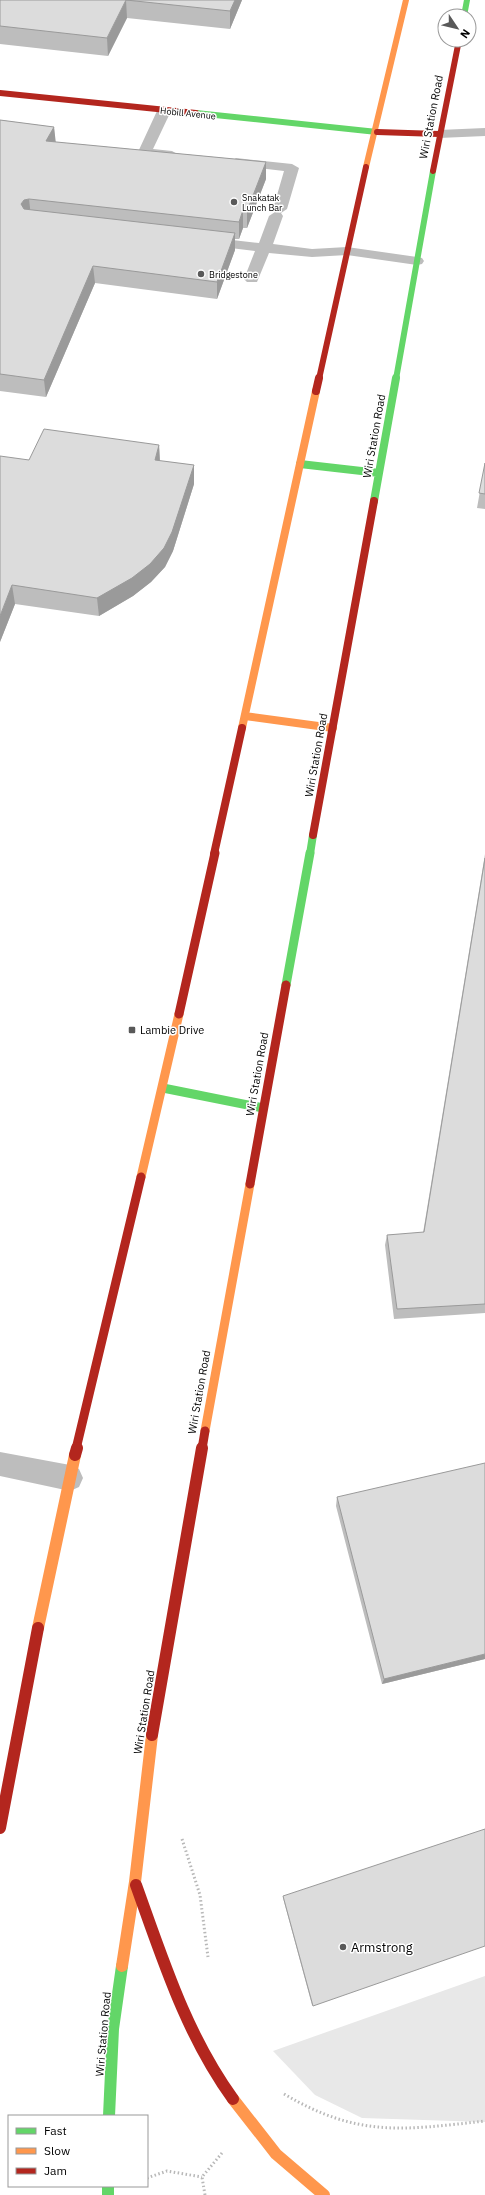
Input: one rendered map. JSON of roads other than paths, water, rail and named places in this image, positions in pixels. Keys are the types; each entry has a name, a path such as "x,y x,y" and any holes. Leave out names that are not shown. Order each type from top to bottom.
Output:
{"main road":[{"path":"0,1828 29,1671 91,1382 163,1088 347,252 406,0"},
{"name":"Wiri Station Road","path":"109,2115 113,2029 135,1882 151,1740 205,1428 418,261 439,134 457,48"},
{"name":"Hobill Avenue","path":"0,93 375,132 439,134"},
{"path":"300,464 379,473"},
{"path":"245,716 333,728"},
{"path":"163,1088 263,1108"},
{"path":"135,1882 183,2014 203,2056 228,2094 276,2154 324,2195"}],"street":[{"path":"164,111 145,152 184,156"},
{"path":"439,134 485,132"},
{"path":"222,160 292,168 278,213 252,280"},
{"path":"195,240 312,253 347,252 418,261"},
{"path":"0,1464 70,1478"}],"place":[{"name":"Snakatak Lunch Bar","path":"234,202"},
{"name":"Bridgestone","path":"201,274"},
{"name":"Lambie Drive","path":"132,1030"},
{"name":"Armstrong","path":"343,1947"}]}
